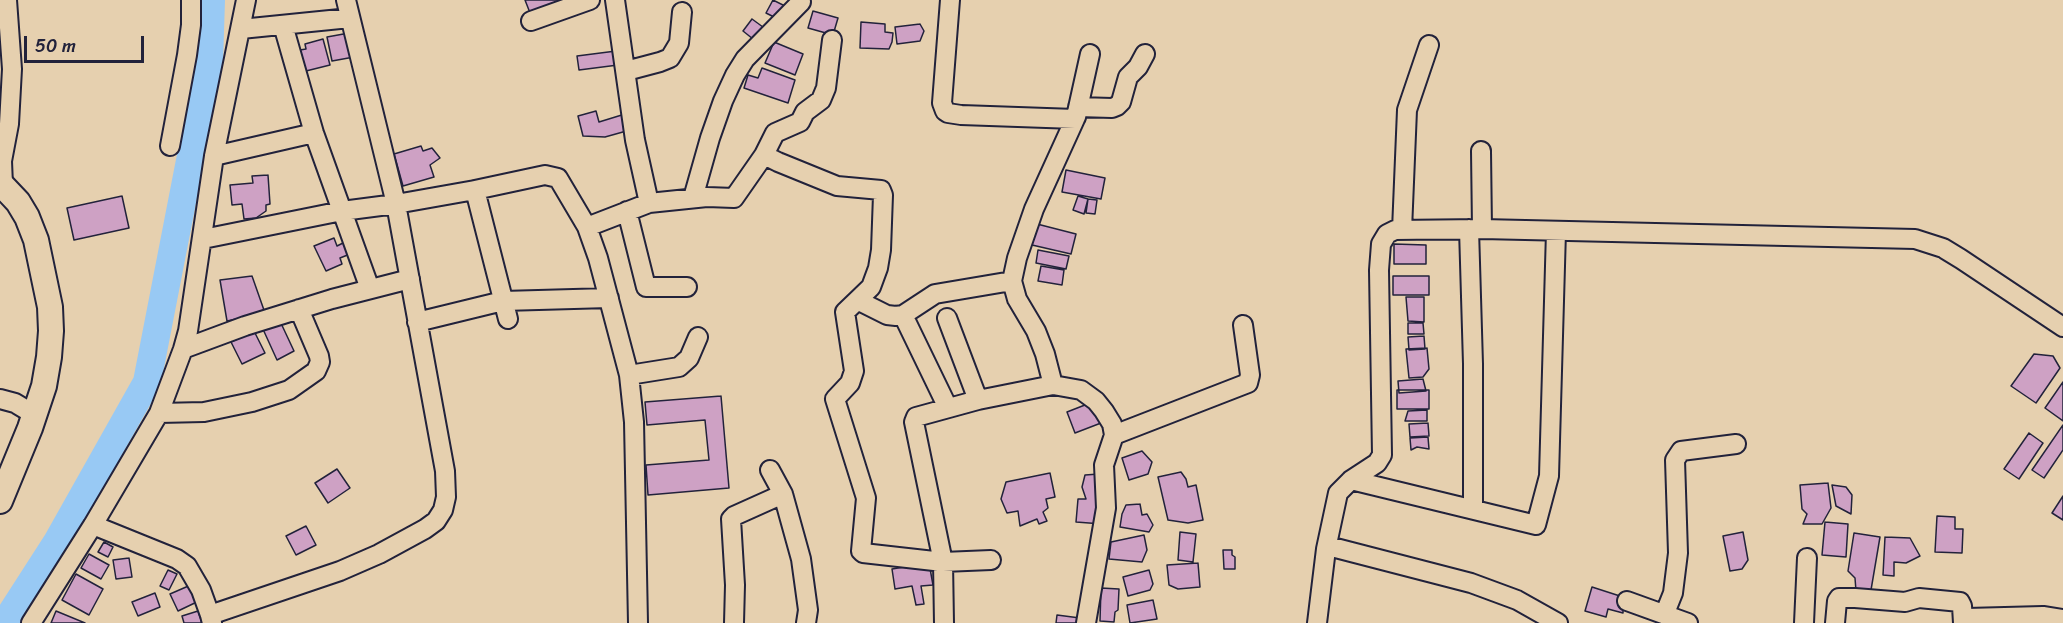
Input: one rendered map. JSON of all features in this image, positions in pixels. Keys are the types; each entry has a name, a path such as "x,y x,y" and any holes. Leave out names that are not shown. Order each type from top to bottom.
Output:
{"street":[{"path":"0,501 35,415 44,386 51,331 50,307 36,240 18,201 2,184 2,161 9,124 12,69 7,0"},
{"path":"170,146 187,55 191,26 191,0"},
{"path":"32,623 159,413 183,349 203,239 214,156 246,0"},
{"path":"531,21 590,0"},
{"path":"615,0 635,140 649,203"},
{"path":"950,0 942,103 948,113 961,115 1077,113 1112,108 1121,102 1128,77 1138,67 1145,54"},
{"path":"698,198 710,138 735,75 745,59 801,2"},
{"path":"93,525 177,559 187,566 201,590 211,619 379,554 425,530 436,521 443,510 446,496 445,471 396,204 348,9 283,25 241,29"},
{"path":"626,71 670,58 679,43 682,12"},
{"path":"283,25 314,133 370,290"},
{"path":"587,227 649,203 698,198 734,198 765,155 775,133 800,122 805,112 821,100 826,88 832,40"},
{"path":"1402,230 1407,110 1429,45"},
{"path":"1053,384 1036,331 1017,299 1012,281 1017,258 1034,209 1077,113 1090,54"},
{"path":"214,156 314,133"},
{"path":"1473,509 1476,229 1481,151"},
{"path":"765,155 837,186 879,190 883,193 878,268 871,287 845,312 854,371 853,378 835,399 866,498 861,551 943,562 991,560"},
{"path":"203,239 342,211 475,190 545,175 554,176 561,183 587,227 598,258 629,375 634,434 638,623"},
{"path":"475,190 508,319"},
{"path":"627,211 646,287 687,286"},
{"path":"1317,623 1326,549 1338,493 1351,480 1377,463 1382,455 1379,270 1381,243 1388,234 1395,230 1476,229 1915,239 1962,259 2063,327"},
{"path":"1351,480 1536,525 1549,476 1556,231"},
{"path":"183,349 299,309 410,279"},
{"path":"859,301 887,315 903,315 934,294 1012,281"},
{"path":"417,322 503,301 609,298"},
{"path":"159,413 204,412 252,402 289,390 316,371 320,362 319,356 299,309"},
{"path":"903,315 948,408"},
{"path":"947,318 978,400"},
{"path":"1114,435 1248,383 1250,375 1243,325"},
{"path":"629,375 679,367 689,358 698,337"},
{"path":"944,623 943,562 913,420 918,416 978,400 1053,384 1081,390 1090,395 1112,424 1114,435 1104,465 1106,508 1086,623"},
{"path":"0,399 15,403 35,415"},
{"path":"1678,620 1672,593 1678,553 1675,460 1681,451 1736,444"},
{"path":"770,470 783,494 801,559 808,610 806,623"},
{"path":"734,623 735,585 731,519 783,494"},
{"path":"1328,546 1471,584 1516,600 1558,623"},
{"path":"1804,623 1807,558"},
{"path":"1835,623 1838,599 1855,598 1905,602 1919,597 1957,601 1962,606 1963,621 1967,618 2043,616 2063,619"},
{"path":"1628,601 1678,620"}],"building":[{"path":"525,0 575,0 532,18"},
{"path":"773,0 789,8 782,21 766,13"},
{"path":"813,11 838,18 833,35 808,28"},
{"path":"752,19 767,30 753,39 743,31"},
{"path":"861,22 885,24 885,32 893,33 889,49 860,48"},
{"path":"920,24 924,31 920,41 897,44 895,27"},
{"path":"349,33 354,57 332,61 327,37"},
{"path":"323,39 330,65 306,71 300,50 306,49 305,44"},
{"path":"774,42 803,54 795,75 765,63"},
{"path":"616,51 618,65 579,70 577,56"},
{"path":"762,68 795,80 788,103 744,88 748,75 758,78"},
{"path":"596,111 599,122 625,114 630,130 605,137 583,136 578,116"},
{"path":"421,146 423,151 432,148 440,158 430,165 434,177 403,186 394,154"},
{"path":"1066,170 1105,178 1101,199 1062,192"},
{"path":"268,175 270,204 266,205 266,211 256,218 244,219 242,204 232,205 230,185 253,183 252,176"},
{"path":"122,196 129,228 74,240 67,208"},
{"path":"1078,196 1088,199 1084,214 1073,210"},
{"path":"1088,199 1097,200 1095,214 1086,213"},
{"path":"1037,224 1076,234 1071,254 1032,245"},
{"path":"334,238 337,246 345,242 350,254 340,258 342,264 326,271 314,246"},
{"path":"1394,244 1426,245 1426,264 1394,264"},
{"path":"1038,250 1069,256 1066,269 1036,263"},
{"path":"1041,266 1064,270 1062,285 1038,281"},
{"path":"252,276 265,313 227,321 220,280"},
{"path":"1393,276 1429,276 1429,295 1393,295"},
{"path":"1406,297 1424,297 1424,322 1408,321"},
{"path":"279,319 294,351 277,360 262,327"},
{"path":"1408,323 1423,323 1424,334 1408,334"},
{"path":"254,331 265,353 242,364 231,342"},
{"path":"1424,336 1425,349 1409,350 1408,337"},
{"path":"1427,348 1429,369 1423,377 1409,378 1406,349"},
{"path":"2034,354 2053,356 2060,368 2036,403 2011,386"},
{"path":"1423,379 1426,391 1399,393 1398,381"},
{"path":"2063,382 2063,421 2045,408"},
{"path":"1397,390 1429,390 1429,409 1397,409"},
{"path":"721,396 729,488 648,495 646,465 709,460 705,420 647,425 645,402"},
{"path":"1090,403 1093,412 1099,410 1101,423 1075,433 1067,412"},
{"path":"1427,410 1427,421 1405,421 1408,411"},
{"path":"1428,423 1429,436 1410,437 1409,424"},
{"path":"2063,425 2063,450 2044,478 2032,470"},
{"path":"2029,433 2043,443 2019,479 2004,469"},
{"path":"1428,437 1429,449 1417,447 1411,450 1410,438"},
{"path":"1142,451 1152,462 1148,474 1129,480 1122,458"},
{"path":"337,469 350,488 328,503 315,483"},
{"path":"1181,472 1188,487 1196,485 1203,520 1188,523 1168,520 1158,477"},
{"path":"1050,473 1055,497 1046,499 1048,508 1043,512 1047,521 1039,524 1037,519 1020,526 1018,511 1007,513 1001,499 1006,482"},
{"path":"1099,474 1102,524 1076,522 1078,499 1086,499 1082,487 1085,475"},
{"path":"1828,483 1831,508 1822,524 1803,524 1807,514 1802,509 1800,485"},
{"path":"1832,485 1846,487 1852,495 1851,514 1836,506"},
{"path":"2063,496 2063,520 2052,513"},
{"path":"1140,504 1142,515 1147,514 1153,525 1149,532 1120,527 1126,505"},
{"path":"1937,516 1955,517 1955,529 1963,529 1962,553 1935,552"},
{"path":"1825,522 1848,524 1846,557 1822,555"},
{"path":"306,526 316,545 296,555 286,536"},
{"path":"1180,532 1196,534 1193,562 1178,560"},
{"path":"1743,532 1748,560 1742,569 1730,571 1723,536"},
{"path":"1854,533 1880,537 1871,590 1856,591 1855,578 1848,571"},
{"path":"1144,535 1147,550 1142,562 1109,559 1111,542"},
{"path":"1885,537 1910,538 1920,556 1906,563 1894,562 1894,576 1883,575"},
{"path":"104,542 113,547 108,557 98,552"},
{"path":"1223,550 1232,550 1232,555 1235,557 1235,569 1224,569"},
{"path":"89,554 109,565 101,579 81,568"},
{"path":"129,558 132,577 116,579 113,560"},
{"path":"929,563 933,585 921,586 924,604 916,605 912,586 895,589 892,569"},
{"path":"1198,563 1200,587 1178,589 1169,585 1167,565"},
{"path":"168,570 177,574 169,590 160,586"},
{"path":"1149,570 1153,584 1150,590 1128,596 1123,577"},
{"path":"76,574 103,589 89,615 62,600"},
{"path":"193,584 201,600 178,611 170,594"},
{"path":"1592,587 1623,597 1623,613 1608,609 1606,617 1585,611"},
{"path":"1101,588 1119,589 1118,610 1115,612 1114,622 1100,621"},
{"path":"155,593 160,607 138,616 132,602"},
{"path":"1153,600 1157,619 1130,623 1127,605"},
{"path":"56,611 85,623 51,623"},
{"path":"198,611 202,623 184,623 182,616"},
{"path":"1057,615 1080,618 1080,623 1056,623"}],"waterway":[{"path":"5,623 57,542 147,382 209,63 211,0"}]}
